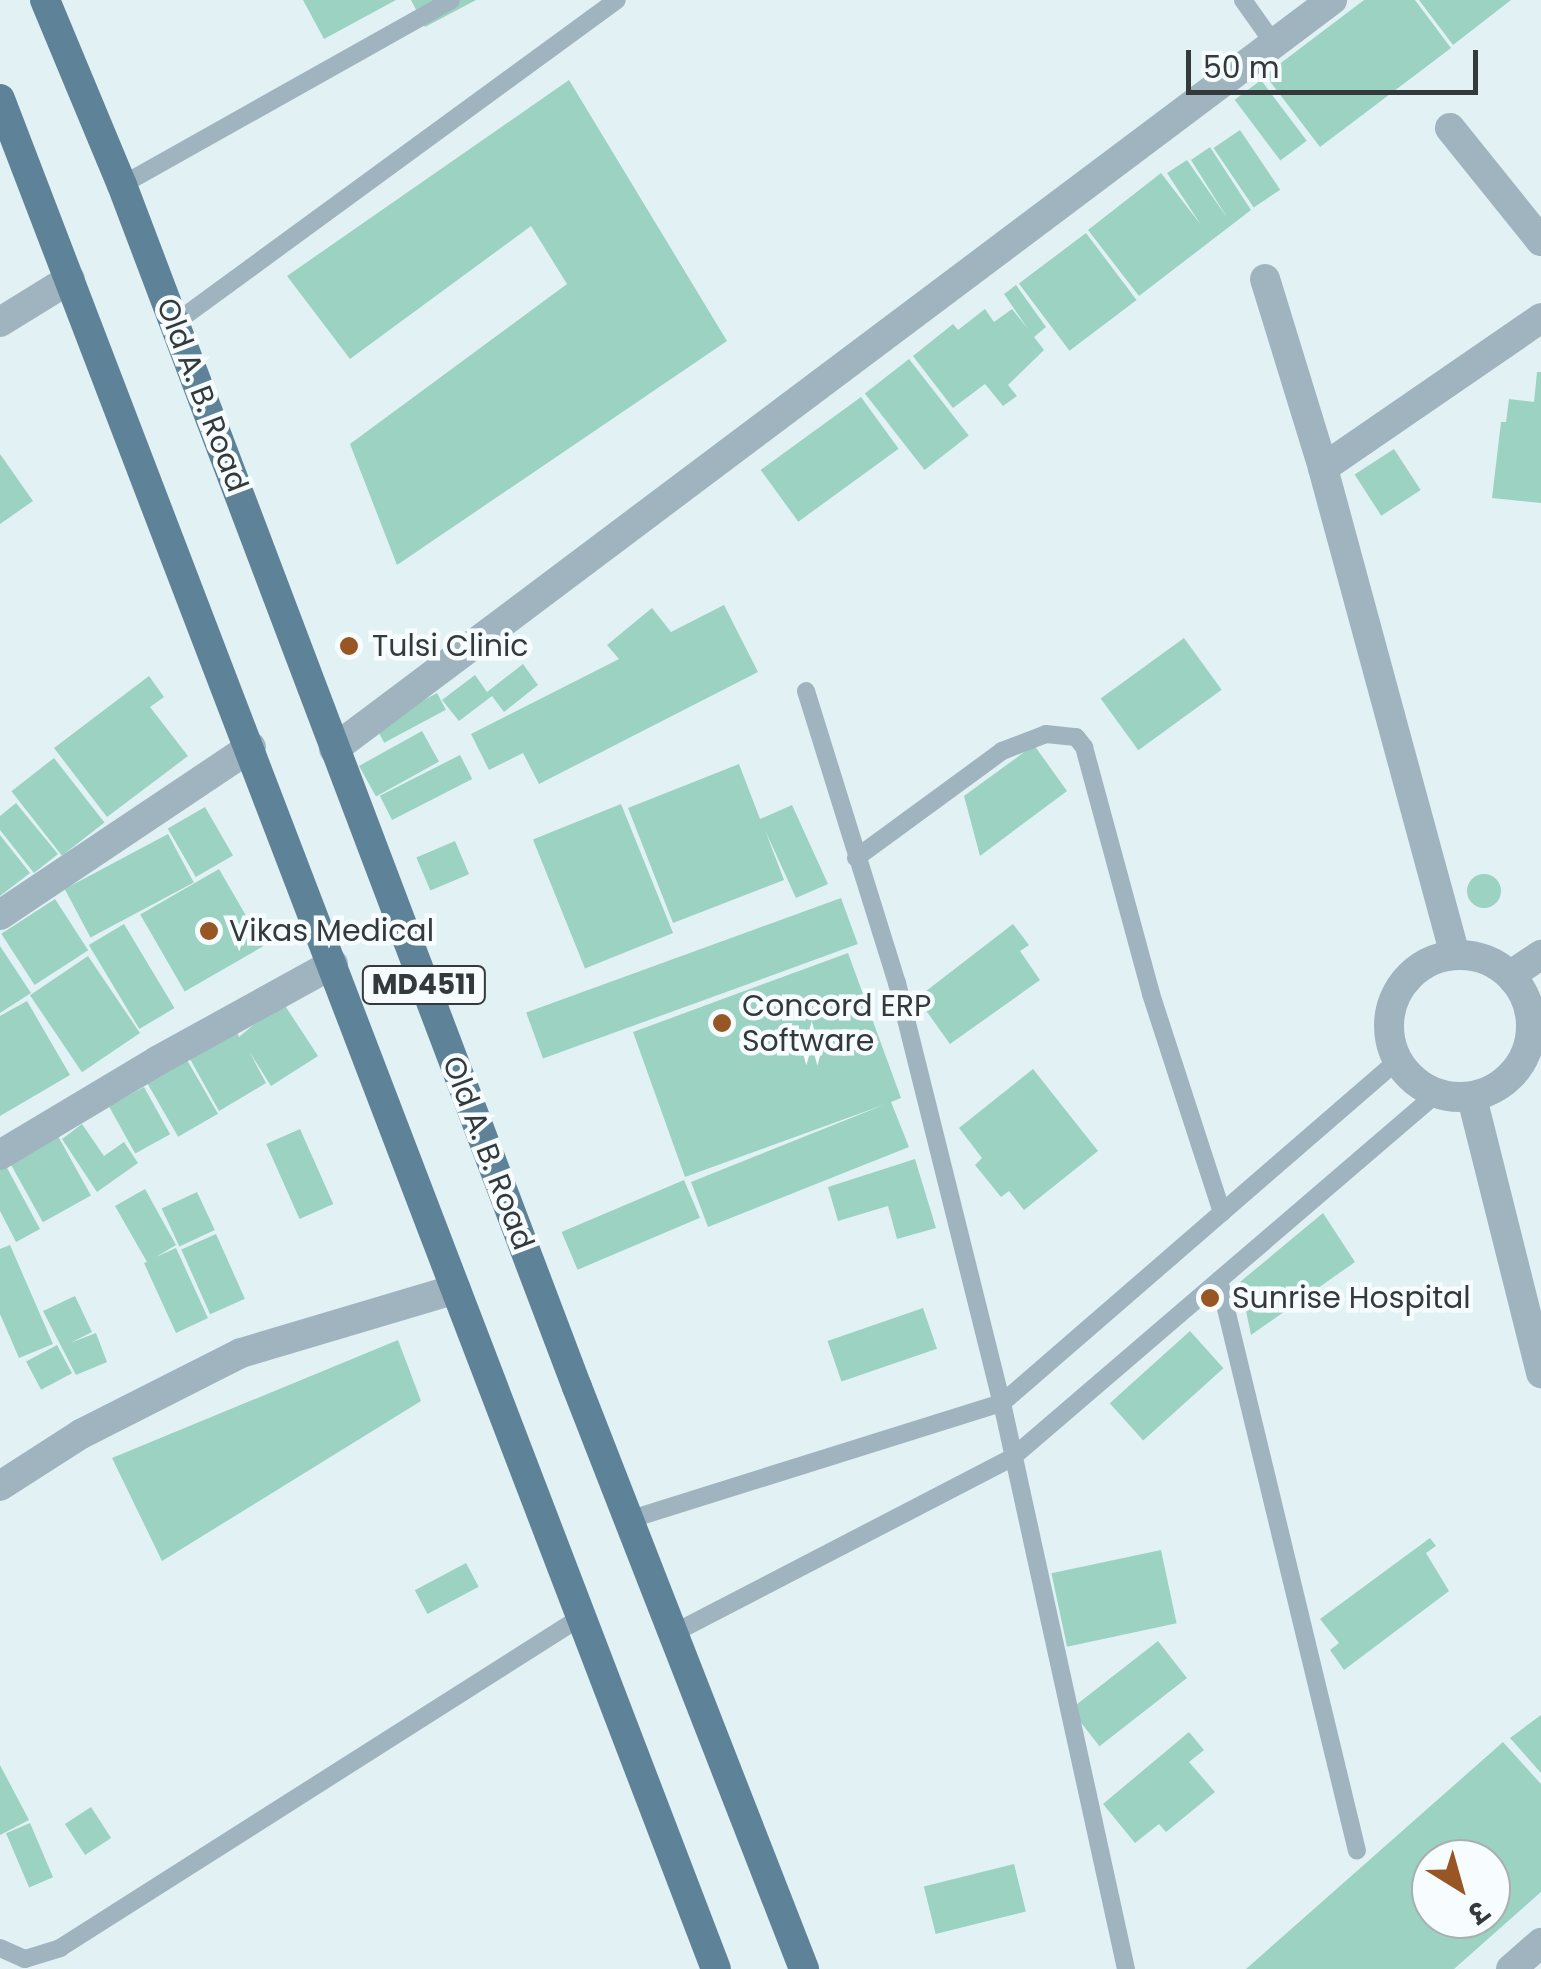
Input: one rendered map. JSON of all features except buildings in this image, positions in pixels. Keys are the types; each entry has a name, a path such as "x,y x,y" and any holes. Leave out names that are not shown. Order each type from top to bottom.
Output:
{"main road":[{"name":"Old A. B. Road","path":"45,0 122,185 628,1520 804,1969"},
{"name":"MD4511","path":"0,99 716,1969"}],"street":[{"path":"334,750 1332,0"},
{"path":"1450,128 1541,241"},
{"path":"0,322 70,278"},
{"path":"1266,278 1455,955"},
{"path":"1322,468 1541,318"},
{"path":"0,916 251,748"},
{"path":"1511,976 1541,954"},
{"path":"1455,955 1485,960 1511,976 1530,1010 1528,1050 1506,1082 1472,1098 1436,1094 1413,1081 1397,1061 1389,1022 1403,984 1417,969 1455,955"},
{"path":"0,1155 157,1060 333,964"},
{"path":"1472,1098 1541,1374"},
{"path":"0,1486 82,1434 241,1353 456,1289"},
{"path":"1512,1969 1541,1943"}],"lane":[{"path":"122,185 451,0"},
{"path":"175,323 617,0"},
{"path":"1243,0 1274,44"},
{"path":"806,690 897,984 1002,1403 1126,1969"},
{"path":"856,858 1002,751 1046,734 1076,737 1084,747 1151,994 1222,1213"},
{"path":"628,1520 1002,1403 1397,1061"},
{"path":"672,1634 1013,1457 1436,1094"},
{"path":"1219,1280 1357,1852"},
{"path":"0,1948 25,1959 60,1948 581,1617"}],"place":[{"name":"Tulsi Clinic","path":"349,646"},
{"name":"Vikas Medical","path":"209,931"},
{"name":"Concord ERP Software","path":"722,1023"},
{"name":"Sunrise Hospital","path":"1210,1298"}]}
